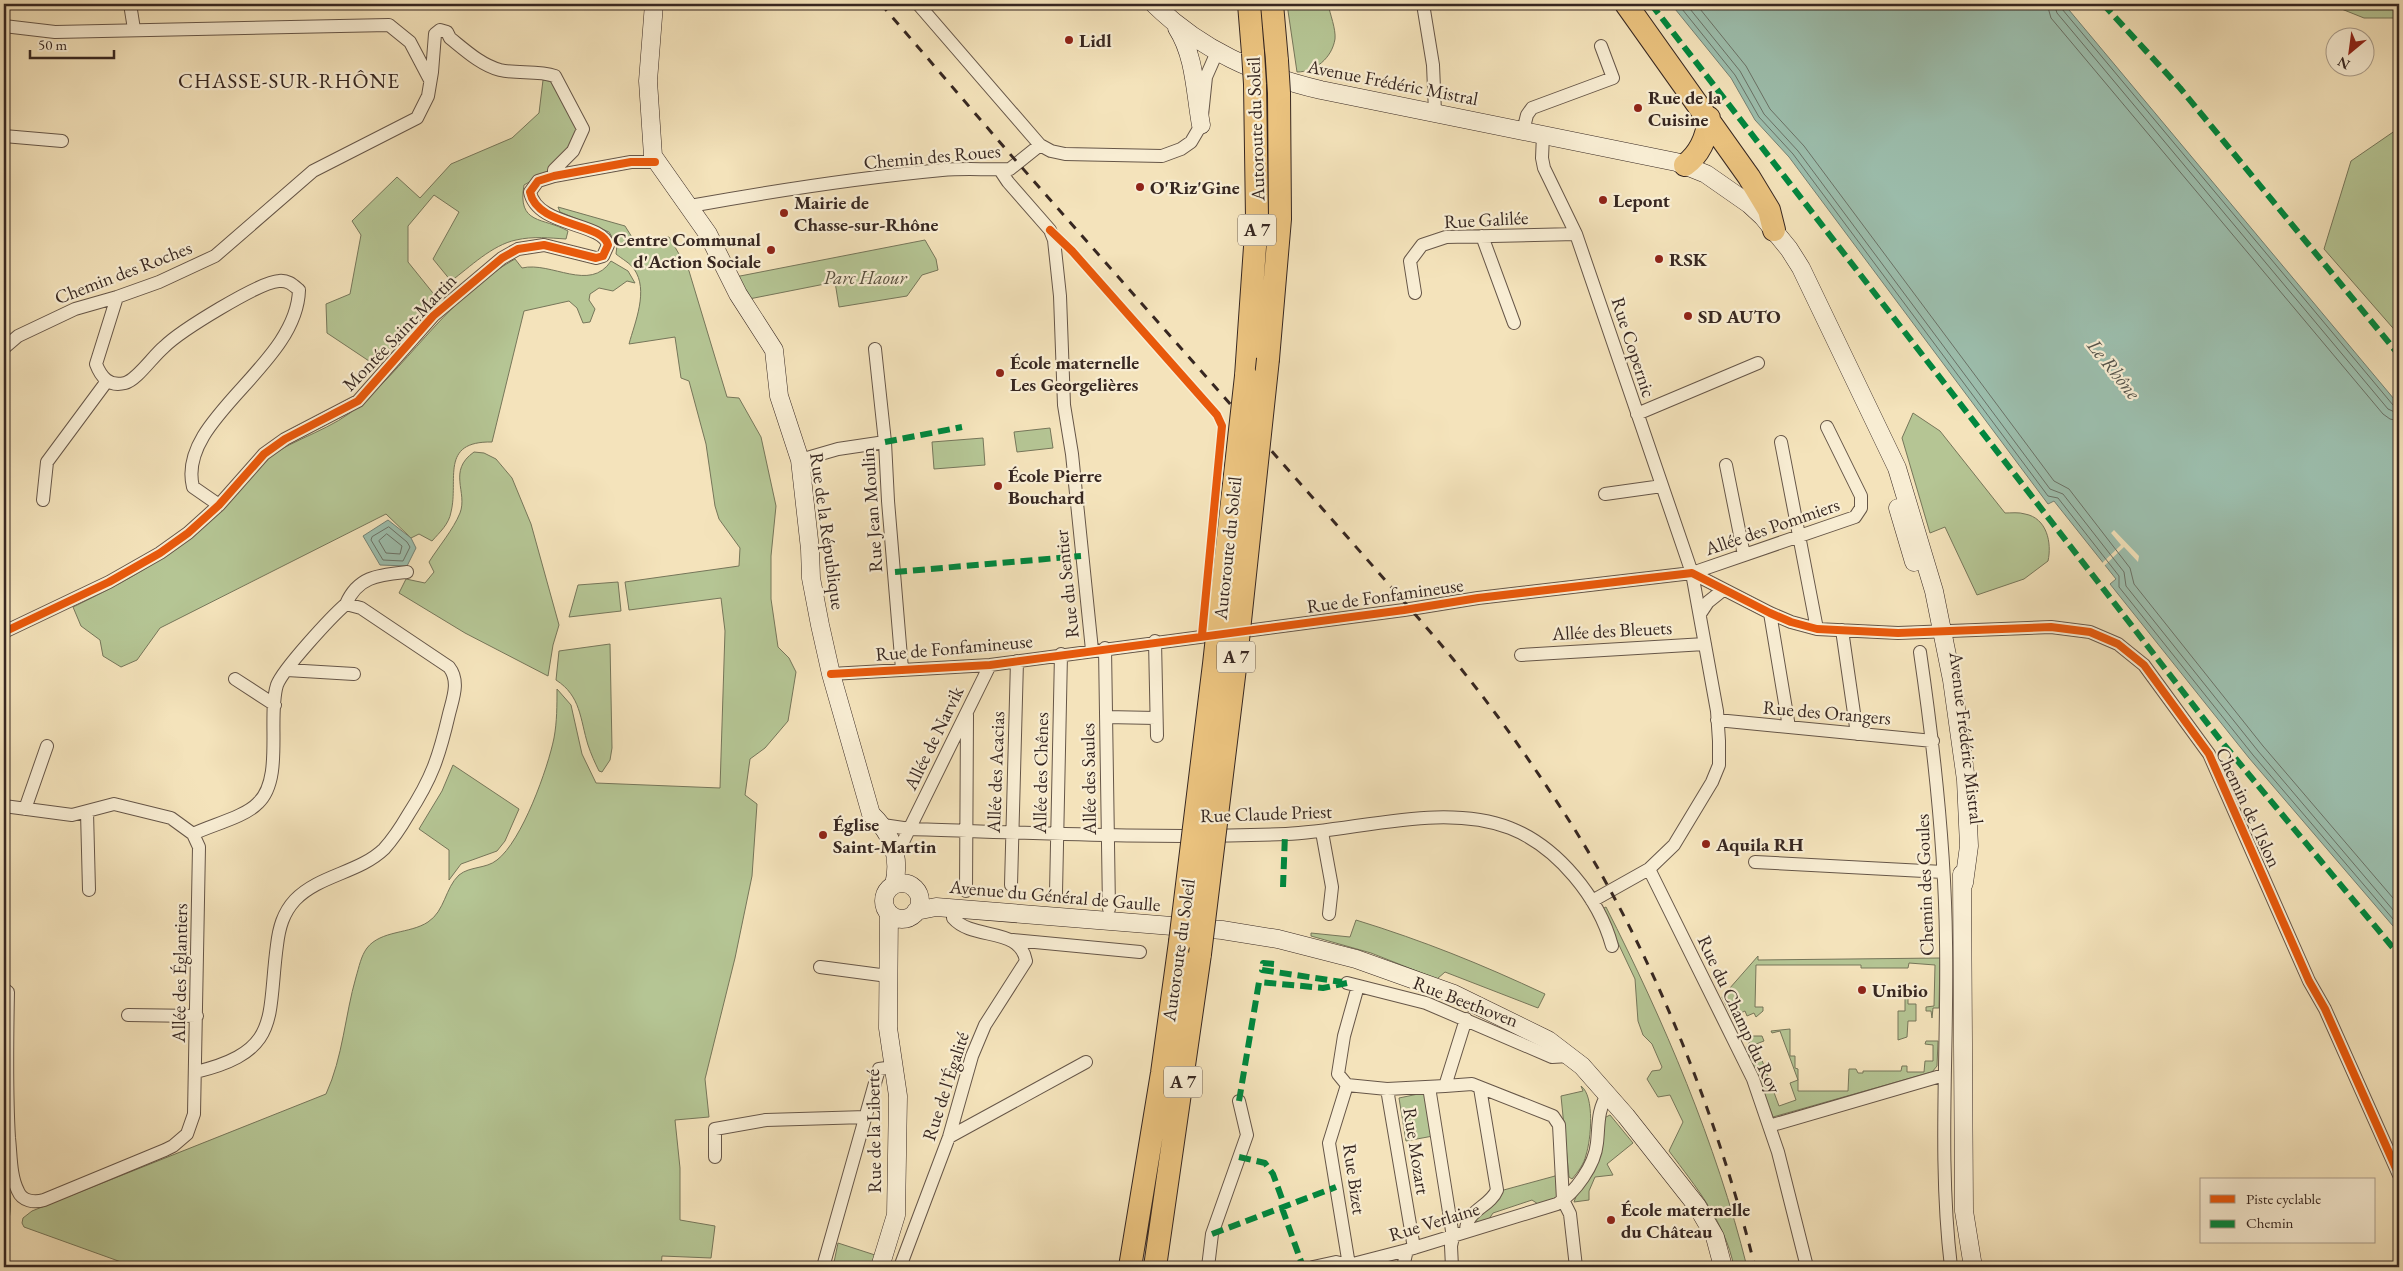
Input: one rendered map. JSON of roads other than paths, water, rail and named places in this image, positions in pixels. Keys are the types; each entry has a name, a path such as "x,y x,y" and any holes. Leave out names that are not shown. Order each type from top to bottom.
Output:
{"highway":[{"name":"Autoroute du Soleil","path":"1130,1267 1162,1072 1180,942 1214,664 1246,376 1256,238 1258,170 1255,84 1248,4"},
{"name":"Autoroute du Soleil","path":"1155,1267 1200,954 1235,668 1268,359 1280,219 1277,62 1272,4"},
{"path":"1626,4 1708,118 1767,206 1774,230"},
{"path":"1685,165 1696,154 1703,143 1708,118"}],"street":[{"path":"130,4 134,29"},
{"path":"654,4 648,81 655,162"},
{"path":"918,4 1040,145 1051,152 1162,156 1181,149 1191,142 1201,125 1206,76 1217,52"},
{"name":"Avenue Frédéric Mistral","path":"1154,4 1217,52 1250,69 1292,83 1685,165 1728,188 1749,204 1774,230 1802,268 1811,291 1875,425 1938,632 1964,884 1964,1211 1973,1267"},
{"path":"1423,4 1433,65 1435,112"},
{"path":"1169,17 1188,48 1201,125"},
{"path":"4,26 55,32 389,25 410,42 430,80"},
{"name":"Chemin des Roches","path":"4,348 18,336 74,309 117,297 159,282 215,256 313,171 417,118 428,96 435,34 440,30 447,32 450,38 487,66 501,70 547,73 555,76 583,129 573,151 554,170 554,176"},
{"path":"1523,131 1527,115 1532,108 1613,78 1601,46"},
{"name":"Rue Copernic","path":"1543,135 1542,158 1544,168 1576,234 1692,573 1717,720 1719,765 1712,782 1674,845 1648,868 1592,901"},
{"path":"4,136 62,141"},
{"name":"Chemin des Roues","path":"690,206 769,192 903,174 974,168 1010,169 1040,145"},
{"name":"Avenue Frédéric Mistral","path":"1643,156 1709,190 1743,213 1774,244 1811,291"},
{"name":"Montée Saint-Martin","path":"4,632 109,582 143,563 188,533 219,505 264,454 285,439 358,401 434,316 468,284 502,258 518,249 544,246 596,258 603,256 608,245 603,237 543,212 532,200 530,192 533,185 538,181 554,176 631,162 655,162"},
{"name":"Rue de la République","path":"655,162 690,206 708,234 741,299 774,350 779,396 800,460 810,548 811,578 831,674 863,792 871,814 883,825 897,861"},
{"name":"Rue du Sentier","path":"1000,170 1008,182 1050,230 1054,240 1062,342 1064,405 1072,454 1092,650"},
{"name":"Rue Galilée","path":"1415,293 1410,261 1422,245 1446,236 1576,234"},
{"path":"1482,236 1514,323"},
{"path":"117,297 96,364 100,374 106,381 117,384 127,382 164,346 202,318 263,285 279,281 290,282 299,290 299,304 288,331 256,376 226,405 200,440 190,476 193,487 219,505"},
{"name":"Rue Jean Moulin","path":"875,349 886,442 888,501 902,669"},
{"path":"1637,414 1758,363"},
{"path":"43,500 47,462 106,381"},
{"name":"Allée des Pommiers","path":"1692,573 1855,517 1861,508 1861,496 1827,427"},
{"path":"800,460 838,449 886,442"},
{"path":"1781,442 1817,629"},
{"path":"1726,466 1744,555"},
{"path":"1605,494 1662,486"},
{"path":"4,806 72,815 114,804 172,818 193,834 250,809 262,799 270,775 277,687 287,670 346,604 352,590 365,581 386,574 407,572"},
{"path":"1692,573 1770,613 1791,622 1817,629 1938,632"},
{"name":"Rue de Fonfamineuse","path":"831,674 990,664 1404,610 1478,598 1692,573"},
{"path":"1698,600 1719,588"},
{"path":"1700,614 1719,588"},
{"path":"196,1072 214,1067 246,1053 260,1040 269,1020 279,932 288,909 306,892 366,862 384,849 420,797 438,759 455,687 454,674 441,662 361,608 353,604 346,604"},
{"path":"1770,613 1789,727"},
{"name":"Chemin de l'Islon","path":"1938,632 2051,627 2080,630 2118,644 2144,665 2209,754 2309,981 2325,1009 2399,1175"},
{"path":"1842,630 1857,734"},
{"path":"1155,642 1157,736"},
{"name":"Allée des Bleuets","path":"1521,655 1705,644"},
{"name":"Allée des Saules","path":"1105,648 1109,909"},
{"name":"Chemin des Goules","path":"1920,652 1933,741 1943,872 1946,942 1945,1180 1951,1267"},
{"name":"Allée des Chênes","path":"1056,893 1061,654"},
{"name":"Allée des Acacias","path":"1011,885 1017,660"},
{"name":"Allée de Narvik","path":"897,861 910,829 990,664"},
{"path":"287,670 354,674"},
{"path":"235,679 275,705"},
{"path":"966,891 967,710"},
{"path":"1106,717 1156,718"},
{"name":"Rue des Orangers","path":"1717,720 1933,741"},
{"path":"25,809 47,746"},
{"path":"87,812 89,890"},
{"name":"Rue Claude Priest","path":"883,825 910,829 1108,834 1322,832 1436,817 1484,821 1510,828 1537,842 1566,868 1592,901 1602,918 1612,946"},
{"path":"1322,832 1332,887 1329,914"},
{"name":"Allée des Églantiers","path":"4,989 8,992 6,1095 11,1167 18,1192 26,1199 39,1202 173,1146 186,1134 193,1121 196,1072 199,847 193,834"},
{"path":"897,861 900,884"},
{"path":"1755,862 1943,872"},
{"name":"Rue du Champ du Roy","path":"1648,868 1753,1079 1778,1152 1807,1267"},
{"path":"900,884 916,890 918,904 911,916 894,916 884,900 887,891 900,884"},
{"name":"Avenue du Général de Gaulle","path":"918,904 945,908 1222,930 1304,944 1395,971 1454,994 1548,1040 1582,1066 1608,1094 1697,1206 1715,1237 1723,1267"},
{"path":"945,908 959,925 974,931 1013,940 1140,952"},
{"name":"Rue de la Liberté","path":"880,1267 896,1215 898,1096 888,1028 887,932 894,916"},
{"name":"Rue de l'Égalité","path":"900,1267 949,1138 972,1056 985,1025 1026,961 1024,951 1013,940"},
{"path":"820,968 888,976"},
{"name":"Rue Beethoven","path":"1346,1085 1338,1074 1353,985 1377,989 1426,1003 1552,1057 1569,1056"},
{"path":"128,1015 197,1016"},
{"path":"1445,1086 1466,1019"},
{"path":"949,1138 1086,1062"},
{"path":"823,1267 879,1069 894,1067"},
{"path":"1769,1126 1944,1075"},
{"path":"1346,1085 1387,1089 1472,1084 1553,1116 1559,1125 1564,1200 1570,1214 1576,1267"},
{"name":"Rue Bizet","path":"1346,1085 1329,1143 1349,1265"},
{"path":"1429,1088 1453,1237 1451,1246 1452,1267"},
{"path":"1466,1231 1466,1224 1475,1211 1494,1196 1496,1190 1480,1088"},
{"name":"Rue Mozart","path":"1387,1089 1410,1249"},
{"path":"1564,1200 1589,1168 1595,1156 1598,1120 1603,1101 1608,1094"},
{"path":"1208,1267 1212,1234 1247,1135 1239,1101"},
{"path":"715,1157 715,1129 766,1120 866,1117"},
{"name":"Rue Verlaine","path":"1313,1267 1336,1262 1349,1265 1410,1249 1557,1204 1564,1200"},
{"path":"1403,1267 1410,1249"}],"water":[{"name":"Le Rhône","path":"1671,4 2064,4 2399,405 2399,933 2249,758 2110,584 2116,579 2054,501 2048,504 1789,157 1755,120 1731,78"},
{"path":"388,520 411,538 416,548 407,566 380,565 363,536"}],"railway":[{"path":"881,4 1010,154 1434,636 1484,698 1528,759 1601,873 1655,981 1680,1037 1702,1094 1740,1210 1755,1267"}],"place":[{"name":"Lidl","path":"1069,40"},
{"name":"Rue de la Cuisine","path":"1638,108"},
{"name":"O'Riz'Gine","path":"1140,187"},
{"name":"Lepont","path":"1603,200"},
{"name":"Mairie de Chasse-sur-Rhône","path":"784,213"},
{"name":"Centre Communal d'Action Sociale","path":"771,250"},
{"name":"RSK","path":"1659,259"},
{"name":"SD AUTO","path":"1688,316"},
{"name":"École maternelle Les Georgelières","path":"1000,373"},
{"name":"École Pierre Bouchard","path":"998,486"},
{"name":"Église Saint-Martin","path":"823,835"},
{"name":"Aquila RH","path":"1706,844"},
{"name":"Unibio","path":"1862,990"},
{"name":"École maternelle du Château","path":"1611,1220"}],"district":[{"name":"CHASSE-SUR-RHÔNE","path":"289,81"}],"park label":[{"name":"Parc Haour","path":"865,277"}]}
